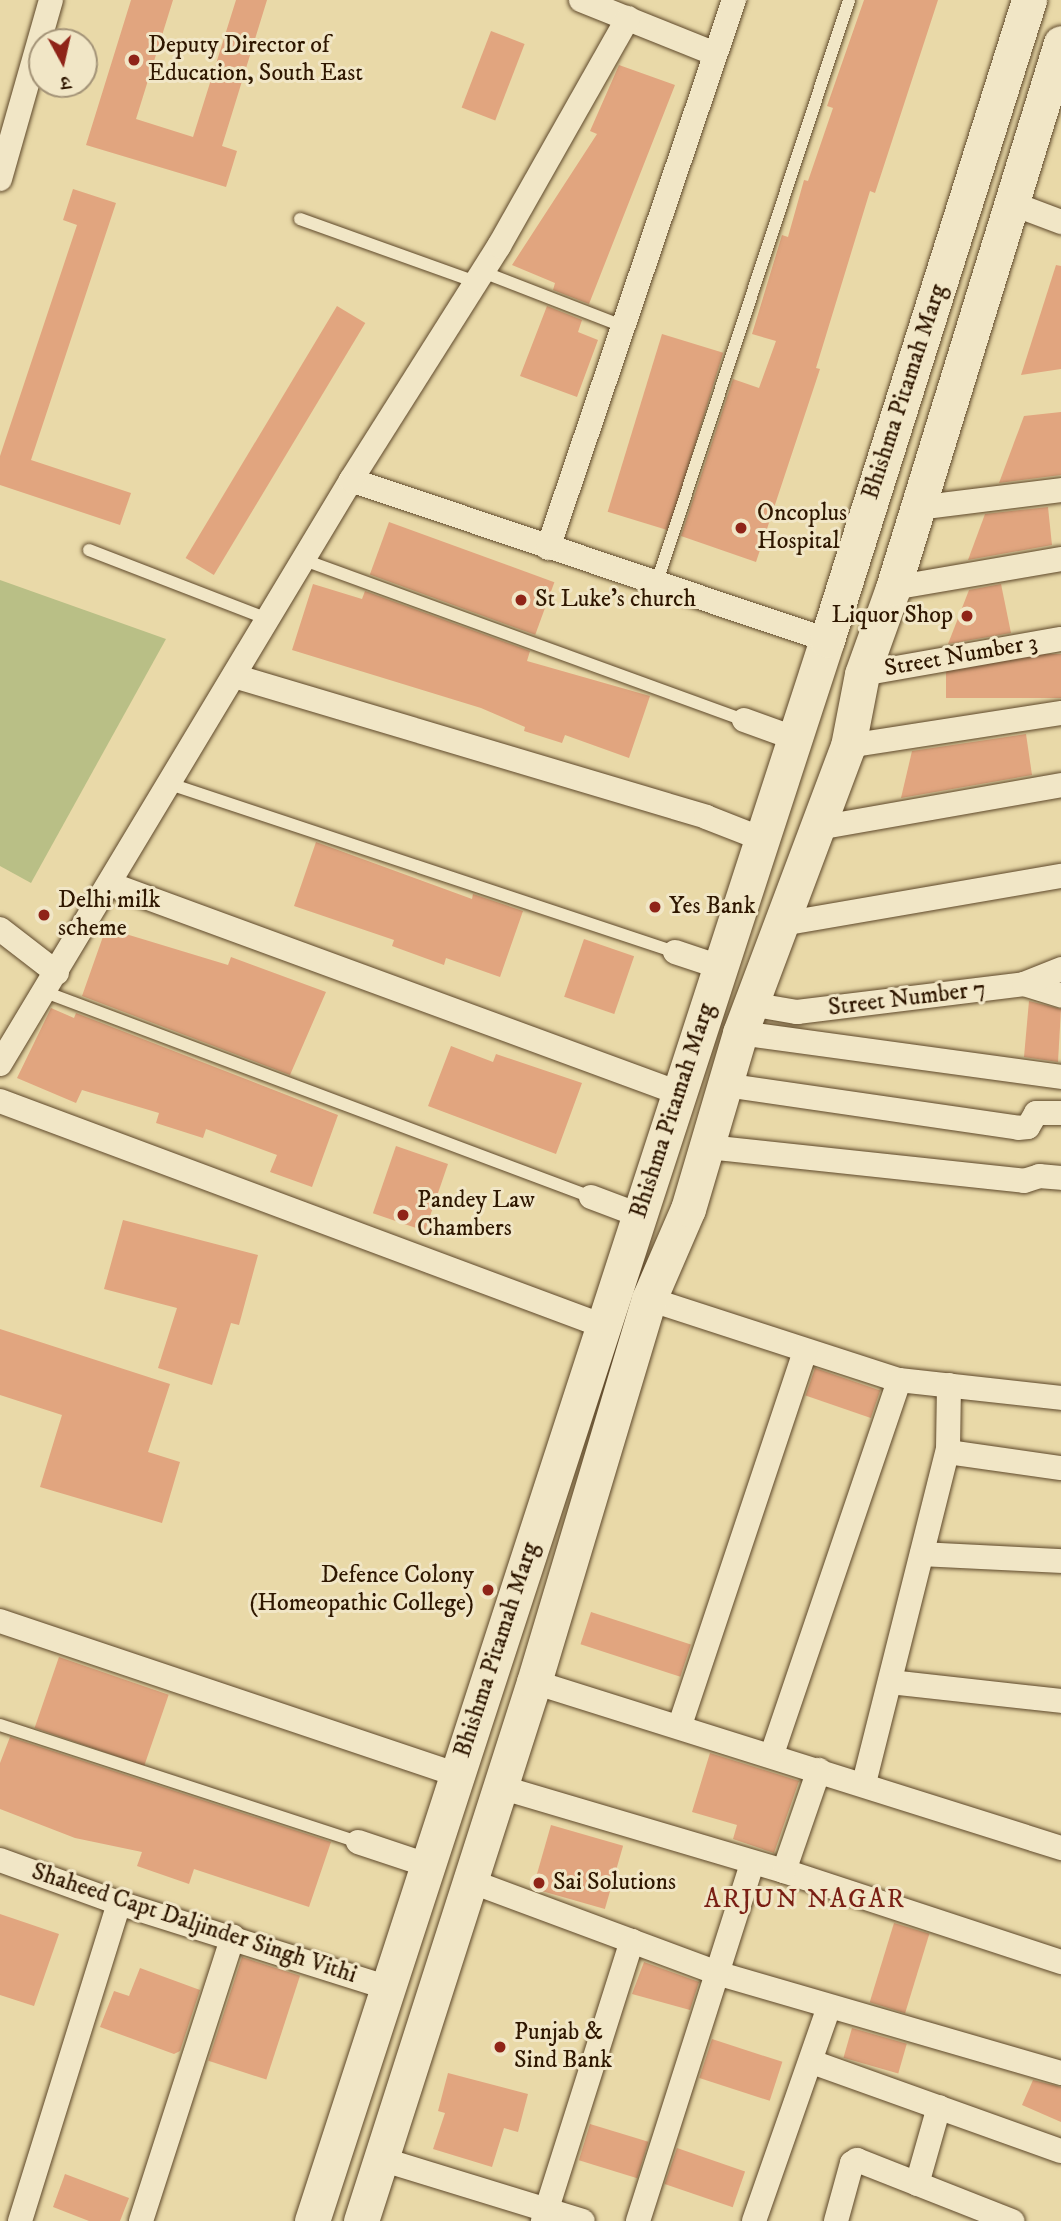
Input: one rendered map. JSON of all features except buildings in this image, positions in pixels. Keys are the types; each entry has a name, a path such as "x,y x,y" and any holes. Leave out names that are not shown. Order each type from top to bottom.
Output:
{"main road":[{"name":"Bhishma Pitamah Marg","path":"312,2221 827,640 1029,0"},
{"name":"Bhishma Pitamah Marg","path":"361,2221 534,1682 649,1299 688,1209 745,1018 848,746 862,674 893,587 1009,202 1061,43"}],"street":[{"path":"0,179 51,0"},
{"path":"581,0 715,54"},
{"path":"548,548 626,327 734,0"},
{"path":"1,1060 51,983 351,480 479,277 628,18"},
{"path":"1009,202 1061,222"},
{"path":"351,480 827,640"},
{"path":"917,508 1061,489"},
{"path":"893,587 1061,559"},
{"name":"Street Number 3","path":"862,674 1061,639"},
{"path":"234,676 706,817 762,839"},
{"path":"848,746 1061,713"},
{"path":"744,720 794,738"},
{"path":"818,828 1061,785"},
{"path":"782,924 1061,876"},
{"path":"110,884 679,1093"},
{"path":"0,929 51,983"},
{"path":"674,952 720,967"},
{"name":"Street Number 7","path":"745,1018 1024,984 1061,969"},
{"path":"1024,984 1061,995"},
{"path":"745,1018 1061,1077"},
{"path":"725,1085 1017,1128 1028,1127 1036,1113 1061,1113"},
{"path":"0,1101 603,1326"},
{"path":"708,1147 1024,1181 1039,1175 1061,1178"},
{"path":"591,1197 639,1215"},
{"path":"649,1299 899,1380 1061,1398"},
{"path":"680,1725 805,1351"},
{"path":"772,1754 899,1380"},
{"path":"864,1783 948,1452 949,1385"},
{"path":"948,1452 1061,1468"},
{"path":"922,1554 1061,1561"},
{"path":"0,1621 457,1775"},
{"path":"534,1682 680,1725 1061,1847"},
{"path":"890,1682 1061,1701"},
{"path":"784,1871 819,1770"},
{"path":"500,1787 752,1864 784,1871 1061,1962"},
{"path":"358,1842 428,1865"},
{"path":"638,2221 720,1974 752,1864"},
{"name":"Shaheed Capt Daljinder Singh Vithi","path":"2,1866 388,1988"},
{"path":"470,1881 720,1974 1061,2073"},
{"path":"20,2221 120,1903"},
{"path":"141,2221 233,1937"},
{"path":"545,2215 632,1941"},
{"path":"754,2221 829,2007"},
{"path":"811,2062 1061,2151"},
{"path":"916,2183 939,2107"},
{"path":"381,2159 545,2215 583,2221"},
{"path":"836,2221 854,2161 1012,2221"}],"lane":[{"path":"657,582 849,0"},
{"path":"300,219 626,327"},
{"path":"89,550 268,619"},
{"path":"304,559 744,720"},
{"path":"170,784 674,952"},
{"path":"51,983 591,1197"},
{"path":"0,1726 358,1842"}],"green space":[{"path":"0,580 166,639 31,883 0,866"}],"place":[{"name":"Deputy Director of Education, South East","path":"134,60"},
{"name":"Oncoplus Hospital","path":"741,528"},
{"name":"St Luke's church","path":"521,600"},
{"name":"Liquor Shop","path":"967,616"},
{"name":"Yes Bank","path":"655,907"},
{"name":"Delhi milk scheme","path":"44,915"},
{"name":"Pandey Law Chambers","path":"403,1215"},
{"name":"Defence Colony (Homeopathic College)","path":"488,1590"},
{"name":"Sai Solutions","path":"539,1883"},
{"name":"Punjab & Sind Bank","path":"500,2047"}],"district":[{"name":"ARJUN NAGAR","path":"805,1900"}]}
